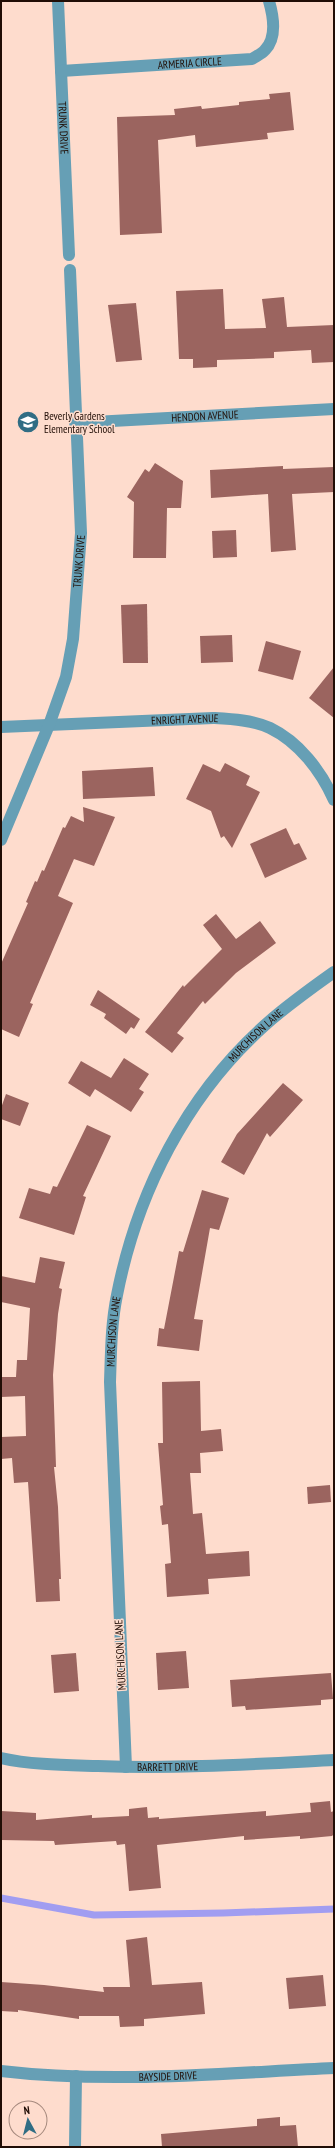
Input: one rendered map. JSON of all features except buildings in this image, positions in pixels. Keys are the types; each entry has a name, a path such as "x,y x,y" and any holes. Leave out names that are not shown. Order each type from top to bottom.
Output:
{"street":[{"name":"TRUNK DRIVE","path":"58,1 69,255"},
{"name":"ARMERIA CIRCLE","path":"61,71 252,59 266,49 273,32 273,14 269,1"},
{"name":"TRUNK DRIVE","path":"1,840 49,725 66,677 74,639 81,533 75,423 70,270"},
{"name":"HENDON AVENUE","path":"75,423 334,409"},
{"name":"ENRIGHT AVENUE","path":"1,727 213,718 242,720 270,728 298,748 315,767 334,800"},
{"name":"MURCHISON LANE","path":"126,1767 110,1382 111,1339 116,1303 127,1253 148,1191 173,1138 201,1096 232,1058 264,1026 334,972"},
{"name":"BARRETT DRIVE","path":"1,1758 65,1765 190,1768 334,1760"},
{"name":"BAYSIDE DRIVE","path":"1,2071 76,2076 166,2076 334,2068"},
{"path":"75,2147 76,2076"}],"waterway":[{"path":"1,1898 94,1915 223,1913 334,1909"}],"place":[{"name":"Beverly Gardens Elementary School","path":"28,422"}]}
